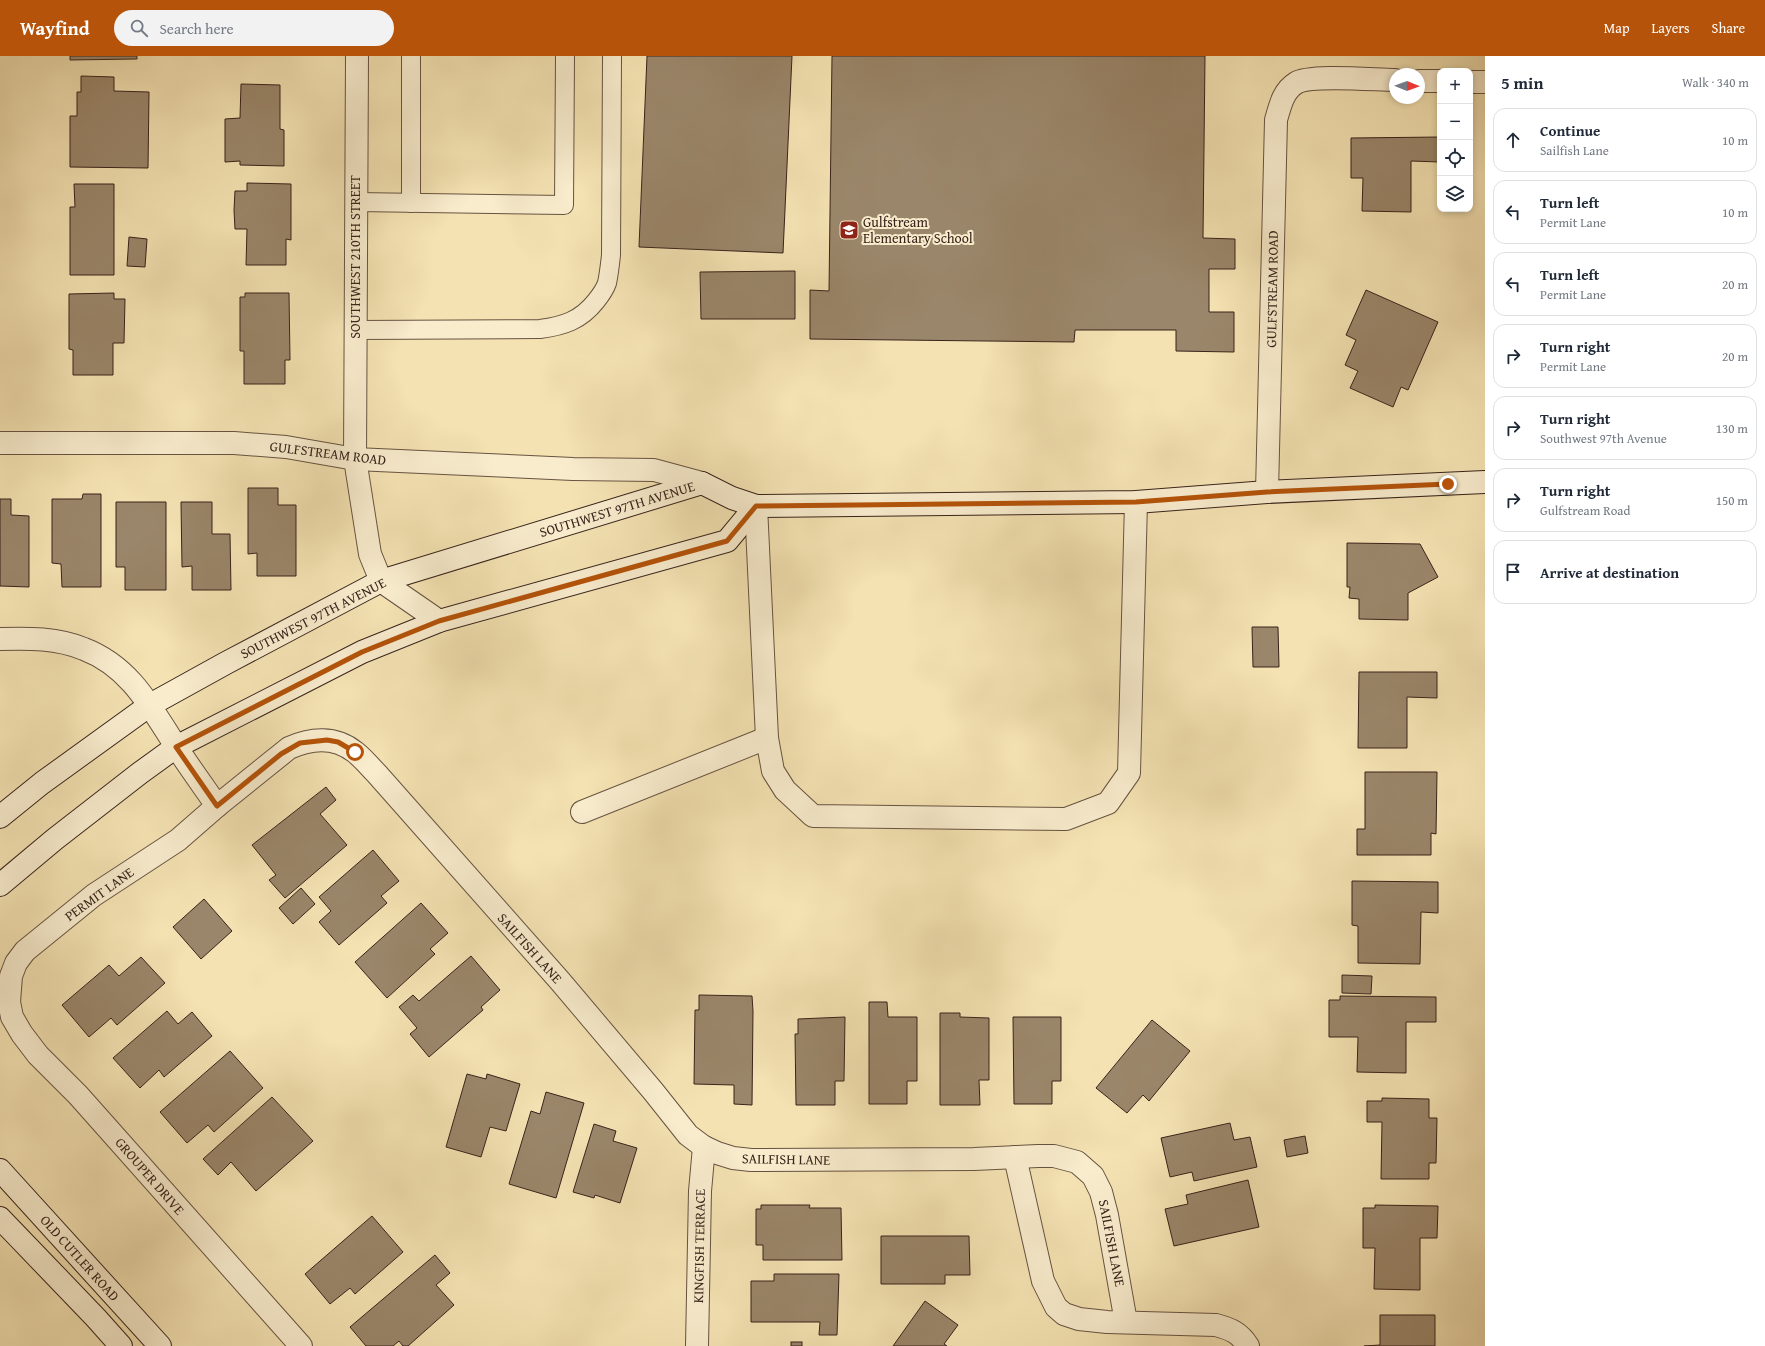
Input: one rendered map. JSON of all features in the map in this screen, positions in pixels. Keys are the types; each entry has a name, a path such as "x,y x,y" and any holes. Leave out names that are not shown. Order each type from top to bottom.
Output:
{"street":[{"name":"SOUTHWEST 210TH STREET","path":"356,56 355,459 370,554 382,582"},
{"name":"GULFSTREAM ROAD","path":"1267,492 1276,120 1280,103 1288,90 1297,82 1314,79 1389,80"},
{"path":"1425,81 1437,81"},
{"path":"1473,82 1485,82"},
{"name":"GULFSTREAM ROAD","path":"0,443 234,443 286,447 355,459 573,469 654,470 702,483"},
{"path":"0,885 55,839 176,747 362,652 439,621 727,541 756,506 1136,502 1267,492 1485,482"},
{"name":"SOUTHWEST 97TH AVENUE","path":"0,817 42,783 150,705 226,663 382,582 702,483 732,498 756,506"},
{"path":"756,506 767,738 773,771 785,790 813,816 1066,819 1108,803 1129,773 1136,502"},
{"path":"382,582 439,621"},
{"path":"0,639 46,640 65,643 99,655 120,670 150,705 176,747 217,806"},
{"path":"582,812 767,738"},
{"name":"PERMIT LANE","path":"9,1002 11,976 16,963 26,951 94,895 178,840 217,806 289,748 300,743 327,740"},
{"name":"SAILFISH LANE","path":"327,740 338,742 355,752 377,774 560,981 653,1091 678,1124 688,1135 704,1147 733,1158 751,1160 1054,1156 1068,1158 1077,1162 1093,1176 1101,1192 1106,1210 1126,1322"},
{"name":"GROUPER DRIVE","path":"9,1002 12,1017 22,1034 38,1055 78,1095 301,1346"},
{"name":"KINGFISH TERRACE","path":"697,1346 700,1191 704,1147"},
{"path":"1015,1157 1043,1281 1056,1306 1064,1314 1079,1319 1107,1322 1216,1325 1228,1328 1237,1333 1248,1346"},
{"name":"OLD CUTLER ROAD","path":"0,1170 160,1346"},
{"name":"OLD CUTLER ROAD","path":"0,1218 121,1346"}],"lane":[{"path":"411,56 411,203"},
{"path":"356,202 564,204 565,56"},
{"path":"355,330 540,329 558,327 570,323 584,315 593,305 607,284 611,255 612,56"}],"building":[{"path":"70,56 137,56 137,59 70,60"},
{"path":"647,56 792,56 783,253 639,247"},
{"path":"832,56 1205,56 1203,238 1235,239 1235,269 1209,269 1209,312 1234,312 1234,352 1176,351 1176,330 1075,330 1074,342 810,339 810,290 829,291"},
{"path":"81,76 114,77 114,91 149,92 148,168 70,167 70,116 77,116 77,92 81,92"},
{"path":"241,84 280,85 280,129 284,130 284,166 240,165 240,161 225,162 225,119 240,118"},
{"path":"1437,137 1437,162 1411,161 1411,212 1362,211 1363,178 1351,178 1351,138"},
{"path":"247,183 291,184 291,240 286,239 286,265 246,265 247,229 235,229 234,210 235,191 247,191"},
{"path":"74,184 114,184 114,275 70,275 70,207 75,207"},
{"path":"129,237 147,239 145,267 127,266"},
{"path":"795,271 795,319 701,319 700,272"},
{"path":"1366,290 1438,322 1408,390 1401,387 1393,407 1350,388 1358,371 1345,365 1356,340 1346,335"},
{"path":"114,293 114,299 125,299 124,343 113,343 113,375 73,375 73,350 69,349 69,294"},
{"path":"245,293 289,293 290,360 285,360 285,384 244,384 244,351 240,351 240,297 245,297"},
{"path":"248,488 278,488 278,505 296,505 296,576 257,576 257,553 248,554"},
{"path":"83,494 101,494 101,587 62,587 61,564 52,563 52,499 82,499"},
{"path":"0,499 11,499 11,515 29,516 29,587 0,586"},
{"path":"116,502 166,502 166,590 125,590 125,567 116,567"},
{"path":"181,502 212,502 212,534 230,534 231,590 192,590 192,566 182,567"},
{"path":"1347,543 1420,544 1438,577 1408,593 1408,620 1359,619 1359,599 1349,598 1350,587 1347,587"},
{"path":"1252,627 1278,627 1279,667 1253,667"},
{"path":"1359,672 1437,672 1437,698 1407,697 1407,748 1358,748"},
{"path":"1365,772 1437,772 1436,834 1431,833 1431,855 1357,855 1357,829 1365,829"},
{"path":"326,787 336,800 320,814 347,845 285,898 269,880 276,875 252,845"},
{"path":"373,850 399,881 381,896 387,903 339,945 319,922 331,911 319,897"},
{"path":"1352,881 1438,882 1438,913 1421,912 1420,964 1358,963 1358,926 1352,925"},
{"path":"301,888 315,904 293,924 279,908"},
{"path":"204,899 232,931 201,959 173,927"},
{"path":"421,903 448,933 430,949 435,954 387,998 355,962"},
{"path":"471,956 500,990 481,1007 483,1010 429,1057 410,1034 417,1028 399,1007 413,995 419,1001"},
{"path":"141,957 165,983 117,1025 111,1018 89,1037 62,1005 109,965 119,976"},
{"path":"1342,975 1372,976 1371,994 1342,993"},
{"path":"699,995 752,996 752,1105 734,1104 734,1085 694,1084 695,1010 699,1010"},
{"path":"1340,996 1436,997 1436,1022 1406,1022 1406,1073 1357,1072 1358,1037 1329,1037 1329,1000 1340,1000"},
{"path":"869,1002 887,1002 888,1017 917,1017 917,1081 907,1081 907,1104 869,1104"},
{"path":"167,1011 178,1024 192,1012 212,1036 164,1077 159,1070 140,1088 113,1058"},
{"path":"940,1013 960,1013 960,1017 989,1018 989,1080 979,1080 980,1105 940,1105"},
{"path":"845,1017 844,1081 835,1081 835,1105 796,1105 795,1034 798,1034 798,1019"},
{"path":"1013,1017 1061,1017 1061,1081 1052,1081 1052,1104 1014,1104"},
{"path":"1152,1020 1190,1051 1149,1101 1143,1095 1127,1113 1096,1088"},
{"path":"230,1051 263,1088 214,1132 208,1125 187,1143 160,1112"},
{"path":"467,1074 486,1079 487,1074 520,1084 506,1131 490,1127 481,1157 446,1147"},
{"path":"546,1092 584,1103 556,1198 509,1184 531,1111 540,1114"},
{"path":"272,1097 313,1141 256,1191 231,1162 218,1175 203,1159"},
{"path":"1382,1098 1429,1099 1429,1118 1437,1118 1436,1163 1429,1163 1429,1179 1381,1179 1382,1122 1367,1122 1367,1101 1382,1101"},
{"path":"1230,1123 1234,1140 1250,1137 1257,1167 1194,1181 1192,1172 1170,1177 1161,1138"},
{"path":"594,1124 616,1131 613,1141 637,1148 620,1203 595,1195 594,1198 573,1192"},
{"path":"1305,1136 1308,1153 1287,1157 1284,1140"},
{"path":"1248,1180 1259,1227 1174,1246 1165,1209 1188,1204 1186,1195"},
{"path":"761,1205 810,1205 809,1208 841,1208 842,1260 763,1260 763,1245 756,1245 756,1209 761,1209"},
{"path":"1375,1205 1438,1206 1437,1238 1420,1238 1420,1290 1374,1289 1375,1248 1363,1248 1363,1208 1375,1208"},
{"path":"372,1216 403,1252 355,1294 350,1288 330,1304 305,1274"},
{"path":"881,1236 969,1236 970,1275 945,1275 945,1284 881,1284"},
{"path":"435,1255 450,1273 436,1285 454,1305 408,1346 403,1346 399,1341 393,1346 366,1346 350,1327"},
{"path":"774,1274 839,1274 837,1335 819,1335 820,1322 751,1322 751,1281 774,1281"},
{"path":"925,1301 958,1325 944,1344 947,1346 893,1346"},
{"path":"1380,1315 1435,1315 1435,1346 1364,1346 1380,1345"},
{"path":"791,1342 802,1342 802,1346 791,1346"}],"place":[{"name":"Gulfstream Elementary School","path":"849,230"}],"route":[{"path":"355,752 338,742 327,740 313,740 300,743 281,754 217,806 176,747 362,652 439,621 727,541 756,506 1136,502 1267,492 1448,484"}]}
